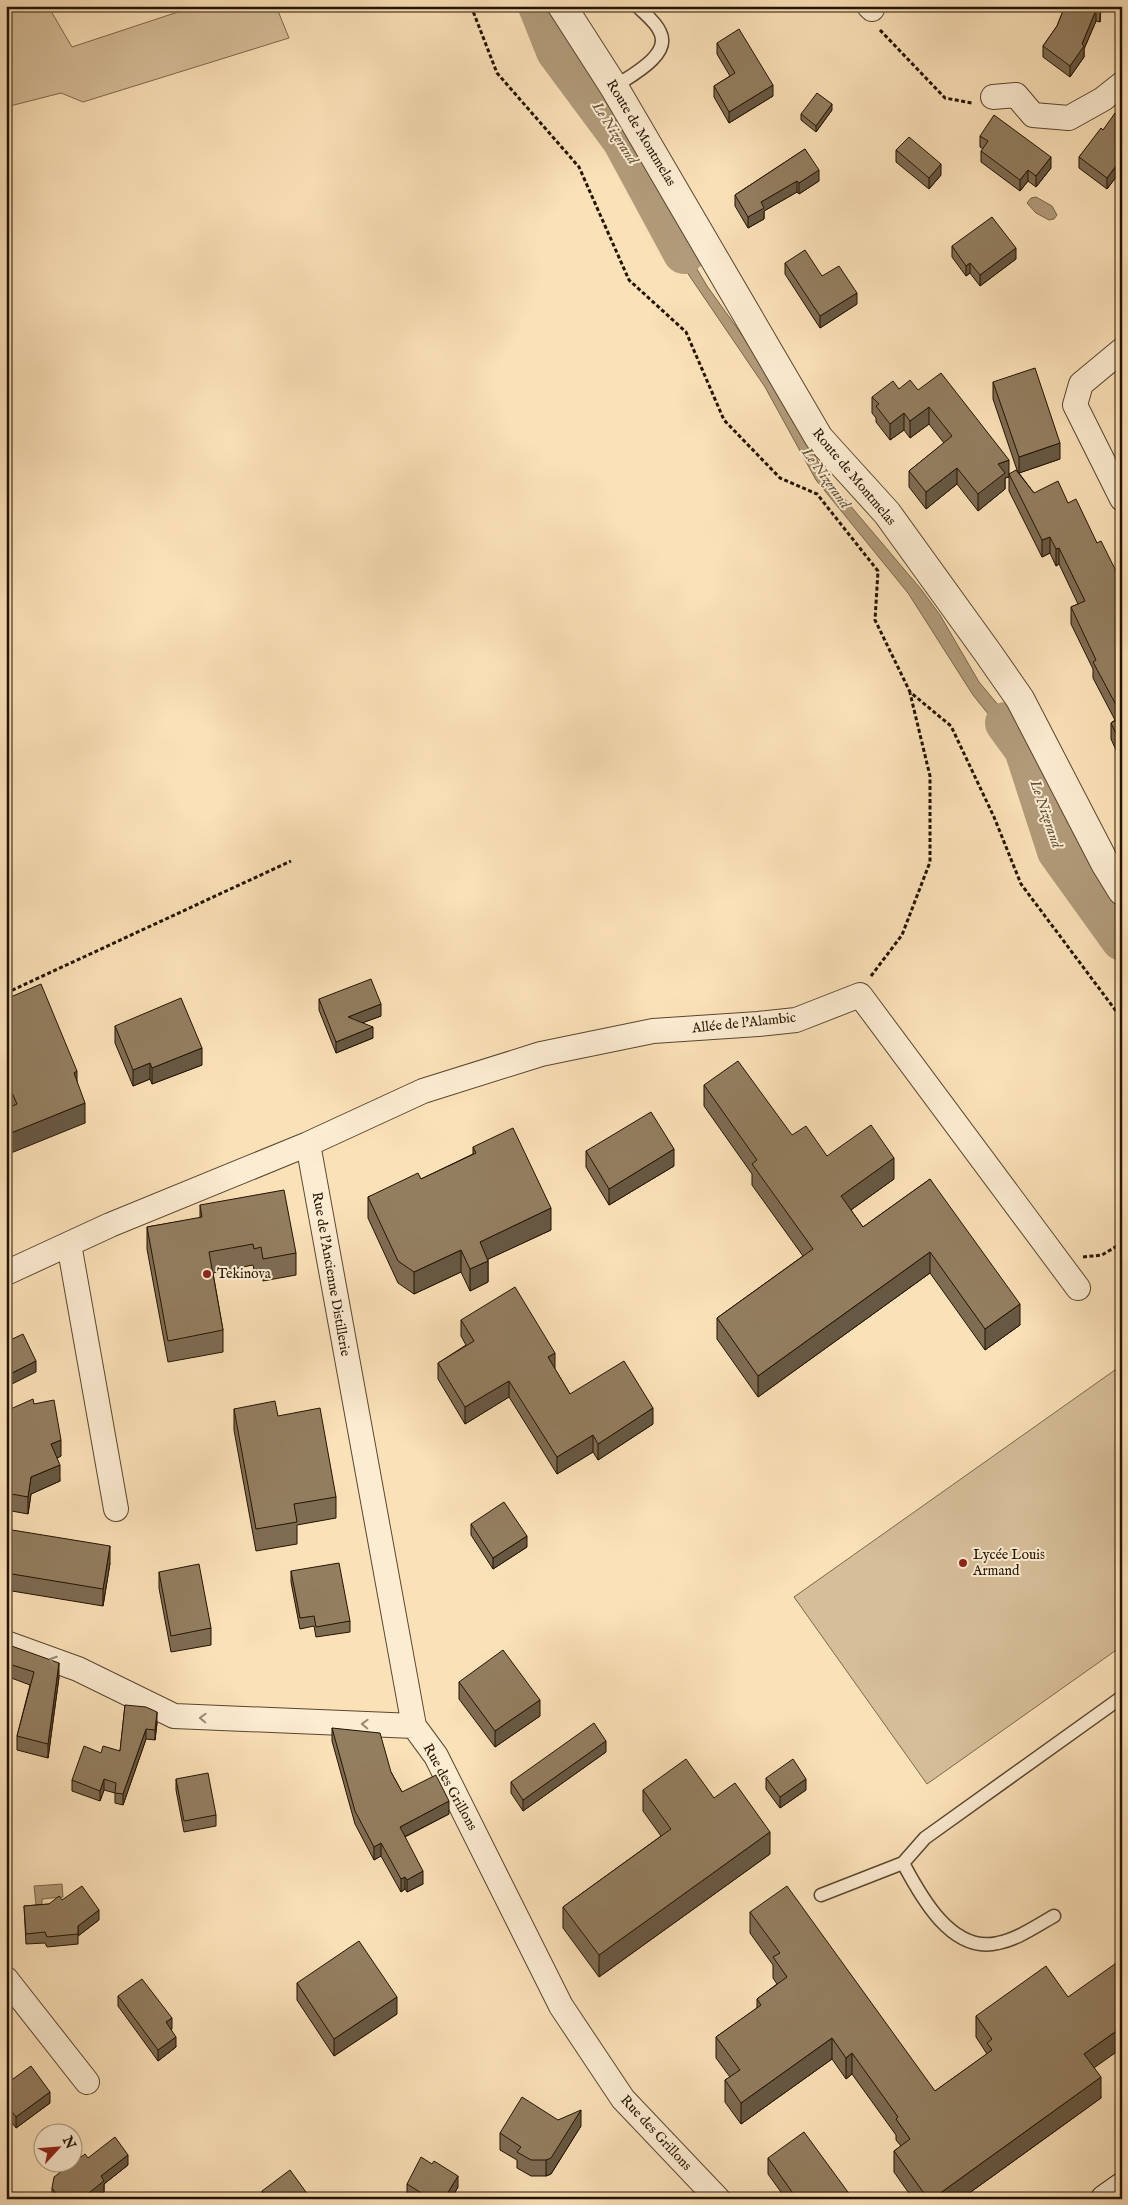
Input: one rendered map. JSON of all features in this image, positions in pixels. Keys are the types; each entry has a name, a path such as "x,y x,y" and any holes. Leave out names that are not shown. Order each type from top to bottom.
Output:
{"street":[{"name":"Route de Montmelas","path":"562,6 614,87 819,438 887,513 1020,699 1106,865 1122,891"},
{"path":"993,97 1016,95 1033,114 1069,118 1103,99 1122,84"},
{"path":"1122,350 1080,384 1075,405 1122,499"},
{"path":"860,995 1078,1288"},
{"name":"Allée de l'Alambic","path":"308,1144 423,1091 540,1054 653,1031 796,1020 860,995"},
{"path":"6,1273 110,1225 308,1144"},
{"name":"Rue de l'Ancienne Distillerie","path":"308,1144 414,1726"},
{"path":"69,1244 116,1509"},
{"path":"6,1643 78,1669 174,1716 414,1726"},
{"name":"Rue des Grillons","path":"414,1726 436,1756 561,2006 623,2099 718,2199"},
{"path":"6,1979 87,2082"},
{"path":"1105,2199 1122,2187"}],"lane":[{"path":"614,87 651,61 662,50 663,38 660,31 637,6"},
{"path":"821,1895 903,1864 925,1838 1122,1697"},
{"path":"903,1864 921,1897 946,1928 975,1943 998,1944 1021,1935 1054,1916"}],"path":[{"path":"470,6 497,73 579,166 629,280 686,332 724,420 780,478 817,494 878,571 875,620 910,692 930,776 930,862 902,934 874,971 860,995"},
{"path":"870,8 879,29 945,98 974,104 993,97"},
{"path":"910,692 951,726 994,817 1021,884 1122,1019"},
{"path":"6,992 290,861"},
{"path":"1057,1259 1102,1255 1122,1243"}],"shaded area":[{"path":"6,6 48,6 72,47 196,6 276,6 289,38 83,102 61,93 6,107"},
{"path":"1122,1365 1122,1646 927,1784 794,1597"}],"water":[{"path":"532,6 547,6 560,46 599,85 661,189 672,221 684,247 707,286 747,342 793,413 826,477 920,588 940,615 979,682 1025,737 1060,807 1062,843 1065,851 1090,890 1122,930 1122,951 1074,892 1052,854 1047,803 1025,760 973,695 908,593 816,480 765,387 680,262 665,235 656,199 625,146 584,87 562,70 549,54"},
{"path":"1036,197 1052,206 1057,215 1054,219 1049,220 1036,213 1027,203 1031,198"},
{"path":"62,1884 63,1897 42,1899 42,1904 36,1905 34,1886"}],"building":[{"path":"1065,6 1100,6 1100,11 1096,10 1082,44 1084,46 1070,66 1043,46 1057,26"},
{"path":"739,29 773,85 729,112 714,86 735,73 717,43"},
{"path":"817,93 832,104 816,126 801,114"},
{"path":"1122,111 1122,164 1119,168 1116,166 1107,178 1079,157 1115,113 1118,115"},
{"path":"994,115 1051,157 1036,176 1028,170 1020,180 981,151 988,141 980,136"},
{"path":"909,137 941,164 929,178 896,150"},
{"path":"805,149 819,170 799,183 797,181 761,202 764,208 748,217 735,195"},
{"path":"992,217 1016,248 980,275 970,263 966,266 952,246"},
{"path":"805,250 822,276 839,266 857,293 820,316 785,263"},
{"path":"1035,368 1060,443 1019,457 993,382"},
{"path":"941,373 1009,460 998,464 1005,473 978,494 957,468 926,492 909,471 952,436 929,407 910,421 904,413 890,424 876,406 879,404 872,397 893,381 899,389 910,380 918,390"},
{"path":"1016,470 1034,493 1058,481 1068,503 1076,499 1097,543 1101,541 1122,583 1122,716 1093,662 1096,660 1071,607 1085,601 1059,548 1056,549 1050,537 1042,540 1009,474"},
{"path":"1122,717 1122,744 1121,744 1111,723"},
{"path":"371,979 381,1004 348,1017 373,1027 336,1042 319,999"},
{"path":"41,984 77,1071 74,1073 85,1103 6,1135 6,1109 17,1104 6,1079 6,999"},
{"path":"181,998 202,1048 152,1068 150,1063 133,1070 115,1026"},
{"path":"738,1061 792,1135 806,1126 827,1156 871,1125 894,1158 841,1196 863,1227 930,1179 1020,1304 985,1329 930,1252 758,1376 717,1318 813,1249 752,1164 757,1160 704,1085"},
{"path":"651,1112 674,1149 609,1189 586,1151"},
{"path":"513,1128 551,1208 480,1242 488,1261 470,1269 461,1250 414,1272 398,1261 368,1197 418,1173 421,1179 476,1153 473,1147"},
{"path":"284,1190 296,1253 263,1259 261,1247 254,1249 253,1244 209,1252 223,1330 168,1341 147,1227 202,1217 200,1205"},
{"path":"515,1287 555,1353 548,1357 570,1394 624,1361 653,1408 598,1444 593,1435 557,1457 509,1381 465,1407 438,1363 474,1341 461,1320"},
{"path":"23,1334 36,1361 6,1376 6,1342"},
{"path":"33,1399 34,1404 54,1400 61,1440 51,1444 60,1465 31,1477 28,1497 6,1493 6,1411"},
{"path":"275,1401 278,1416 320,1408 336,1497 294,1504 297,1522 256,1529 234,1409"},
{"path":"504,1502 527,1536 493,1558 471,1524"},
{"path":"6,1529 110,1546 103,1589 6,1573"},
{"path":"339,1563 350,1621 316,1627 314,1616 300,1618 291,1571"},
{"path":"199,1564 211,1628 171,1636 159,1572"},
{"path":"6,1644 59,1663 48,1744 17,1736 34,1672 6,1663"},
{"path":"503,1650 540,1700 495,1731 459,1682"},
{"path":"125,1705 146,1707 157,1712 155,1730 146,1729 123,1794 115,1793 116,1783 104,1779 100,1791 72,1780 84,1746 101,1753 103,1746 120,1751"},
{"path":"594,1723 606,1741 523,1800 511,1782"},
{"path":"332,1728 380,1733 391,1772 402,1792 436,1775 449,1801 400,1827 423,1871 407,1880 405,1877 401,1879 381,1843 374,1847 355,1811"},
{"path":"686,1759 714,1798 735,1783 770,1832 599,1955 563,1907 671,1829 643,1790"},
{"path":"793,1759 806,1779 780,1797 766,1778"},
{"path":"208,1773 216,1815 184,1821 176,1779"},
{"path":"82,1886 99,1910 78,1926 78,1934 47,1937 45,1932 26,1934 24,1906 49,1904 59,1896 62,1900"},
{"path":"787,1886 935,2091 992,2050 987,2043 992,2039 976,2016 1046,1966 1068,1997 1122,1959 1122,2027 1084,2054 1101,2077 932,2199 928,2199 894,2151 910,2139 896,2119 898,2117 852,2053 846,2058 832,2038 741,2103 725,2080 740,2070 716,2037 761,2005 757,1999 787,1977 773,1957 780,1953 750,1912"},
{"path":"359,1941 397,1997 334,2039 297,1983"},
{"path":"142,1979 172,2018 166,2022 176,2037 158,2050 118,1996"},
{"path":"31,2066 50,2092 16,2117 6,2104 6,2084"},
{"path":"522,2097 558,2120 581,2110 551,2158 531,2160 517,2152 521,2147 500,2133"},
{"path":"804,2132 853,2199 797,2199 768,2158"},
{"path":"115,2137 128,2155 101,2176 104,2181 81,2199 60,2199 52,2188 54,2177 61,2172 82,2172 82,2156 85,2154 88,2158"},
{"path":"421,2157 432,2164 434,2161 458,2176 444,2199 431,2199 407,2184"},
{"path":"290,2170 311,2199 268,2199 262,2191"}],"waterway":[{"name":"Le Nizerand","path":"539,6 557,51 623,140 684,253"},
{"name":"Le Nizerand","path":"1006,723 1025,749 1058,851 1122,940"}],"place":[{"name":"Tekinova","path":"207,1274"},
{"name":"Lycée Louis Armand","path":"963,1563"}]}
